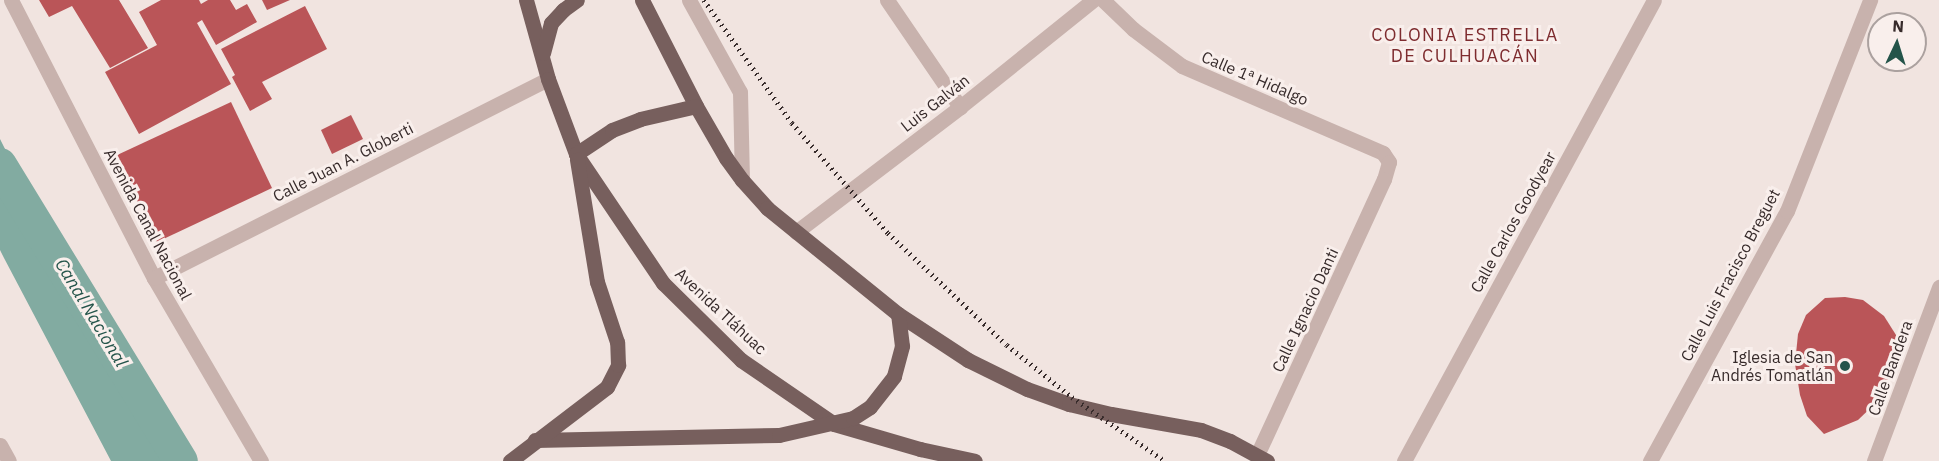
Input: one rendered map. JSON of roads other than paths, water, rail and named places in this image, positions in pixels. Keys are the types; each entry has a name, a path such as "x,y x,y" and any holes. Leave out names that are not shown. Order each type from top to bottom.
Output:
{"main road":[{"name":"Avenida Tláhuac","path":"526,0 548,79 576,154 663,283 741,360 834,424 920,449 975,461"},
{"path":"542,58 544,40 551,23 577,0"},
{"path":"640,2 696,106 726,158 742,180 767,208 898,314 968,360 1027,389 1069,404 1111,414 1154,419 1201,430 1262,458"},
{"path":"510,461 607,387 618,365 617,342 597,282 576,154 612,130 640,119 696,106"},
{"path":"535,440 779,435 853,418 870,407 894,376 902,346 898,314"}],"street":[{"name":"Avenida Canal Nacional","path":"12,0 154,278 261,461"},
{"path":"689,0 740,92 742,180"},
{"path":"886,0 960,107"},
{"name":"Luis Galván","path":"796,232 960,107 1093,0"},
{"name":"Calle 1ª Hidalgo","path":"1102,0 1133,29 1182,66 1383,153 1389,162 1384,179"},
{"name":"Calle Carlos Goodyear","path":"1404,461 1654,0"},
{"name":"Calle Luis Fracisco Breguet","path":"1650,461 1787,212 1870,0"},
{"name":"Calle Juan A. Globerti","path":"154,278 548,79"},
{"name":"Calle Ignacio Danti","path":"1262,458 1384,179"},
{"name":"Calle Bandera","path":"1874,461 1939,287"},
{"path":"0,445 9,461"}],"water":[{"name":"Canal Nacional","path":"0,139 84,306 169,461 111,461 4,258 0,250"}],"waterway":[{"name":"Canal Nacional","path":"0,165 181,461"}],"railway":[{"path":"704,0 792,123 888,233 1007,345 1072,397 1165,461"}],"place":[{"name":"Iglesia de San Andrés Tomatlán","path":"1845,366"}],"district":[{"name":"COLONIA ESTRELLA DE CULHUACÁN","path":"1465,46"}]}
